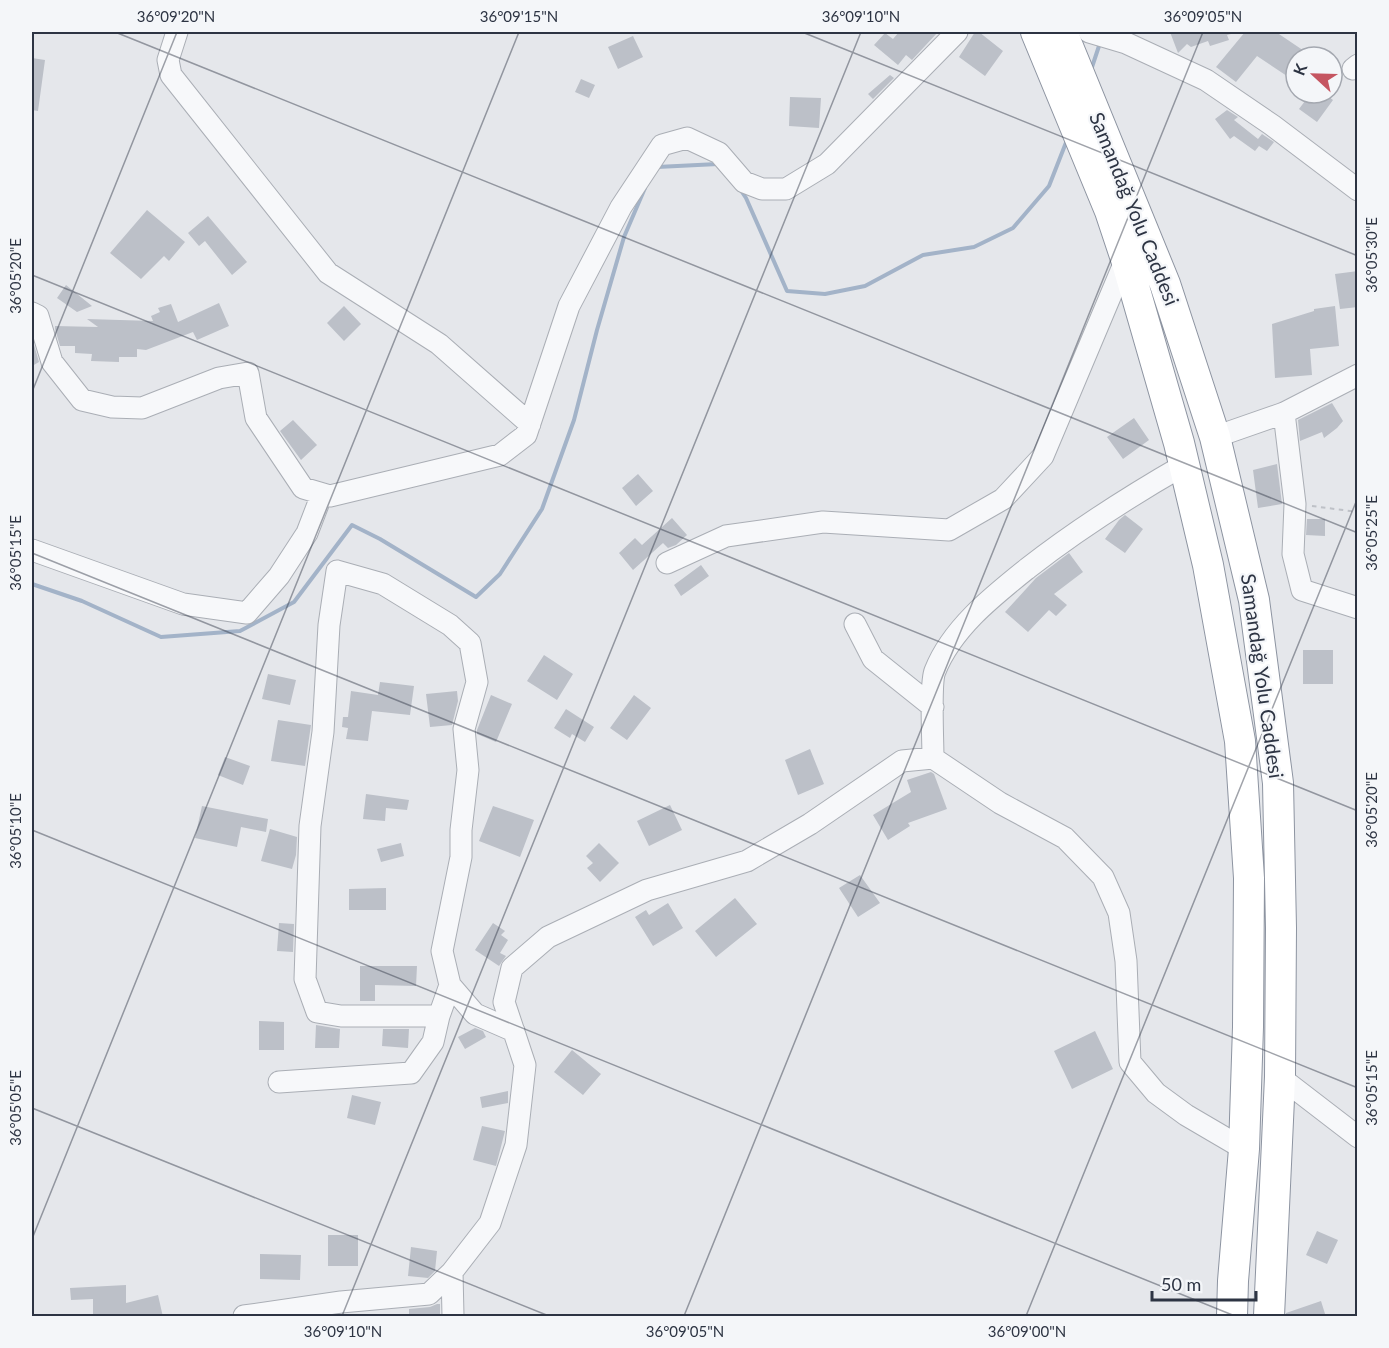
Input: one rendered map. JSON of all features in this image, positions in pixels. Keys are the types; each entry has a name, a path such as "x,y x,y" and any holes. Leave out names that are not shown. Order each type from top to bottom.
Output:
{"highway":[{"name":"Samandağ Yolu Caddesi","path":"1036,32 1110,211 1126,259 1184,465 1208,565 1240,741 1249,878 1248,1027 1244,1149 1232,1317"},
{"name":"Samandağ Yolu Caddesi","path":"1062,32 1165,284 1215,437 1254,600 1278,783 1281,928 1280,1077 1269,1317"}],"street":[{"path":"177,32 168,60 171,75 328,273 440,344 530,424"},
{"path":"32,313 38,316 52,362 82,400 112,407 142,408 219,378 248,373 256,418 303,488 322,494 330,496 500,455 526,435 569,306 621,207 662,145 687,138 719,153 744,182 762,189 786,189 827,164 957,32"},
{"path":"1091,32 1116,40 1138,40 1206,80 1272,125 1358,190"},
{"path":"667,563 726,536 823,522 950,530 1003,499 1043,456 1126,259"},
{"path":"1215,437 1284,413 1358,375"},
{"path":"1284,413 1294,504 1293,554 1302,591 1358,608"},
{"path":"933,758 934,673 954,637 994,594 1070,535 1137,491 1184,465"},
{"path":"32,550 183,604 247,613 279,576 307,533 322,494"},
{"path":"439,1016 341,1016 316,1012 305,979 310,826 323,732 328,625 338,571 383,584 450,625 470,644 477,682 464,729 468,770 461,857 442,951 450,986 475,1014 514,1031"},
{"path":"855,624 873,659 933,707"},
{"path":"244,1317 341,1302 429,1294 452,1272 490,1223 516,1145 525,1065 504,1002 512,968 548,937 647,890 747,861 810,824 902,761 933,758 1000,803 1065,838 1103,877 1119,913 1126,961 1130,1062 1156,1093 1186,1115 1244,1149"},
{"path":"279,1082 411,1073 433,1042 439,1016 450,986"},
{"path":"1280,1077 1358,1137"},
{"path":"452,1272 453,1317"}],"path":[{"path":"1294,504 1358,512"}],"building":[{"path":"899,32 938,32 912,60 906,55 898,65 874,45 885,33 893,39"},
{"path":"975,32 979,32 1003,51 985,76 959,57"},
{"path":"1170,32 1231,32 1231,34 1227,35 1229,40 1210,46 1208,41 1191,47 1187,44 1178,53"},
{"path":"1245,32 1276,32 1295,45 1284,45 1284,74 1257,56 1236,82 1216,67"},
{"path":"633,36 643,57 618,69 608,47"},
{"path":"32,58 45,60 38,111 32,110"},
{"path":"890,75 894,78 873,99 868,94"},
{"path":"581,79 595,85 589,98 575,92"},
{"path":"790,97 821,98 819,128 789,126"},
{"path":"1302,105 1329,105 1317,122 1299,109"},
{"path":"1227,110 1238,117 1234,120 1258,139 1262,134 1274,142 1267,151 1259,146 1255,151 1234,136 1230,139 1215,119"},
{"path":"147,210 185,242 169,261 164,256 141,279 110,253"},
{"path":"208,216 247,262 232,275 205,241 199,246 188,233"},
{"path":"1358,271 1358,307 1340,309 1335,274"},
{"path":"66,285 92,306 77,312 57,298"},
{"path":"219,303 229,326 197,340 193,332 146,350 137,349 137,357 119,357 119,362 91,361 92,354 75,353 75,346 60,346 55,329 55,326 98,327 87,319 153,321 151,316 160,312 158,308 171,304 178,322"},
{"path":"344,306 361,324 344,341 327,323"},
{"path":"1335,306 1339,346 1310,349 1312,375 1275,378 1272,324 1314,311 1314,309"},
{"path":"32,338 39,362 32,366"},
{"path":"1332,403 1343,421 1324,438 1322,432 1300,441 1298,420"},
{"path":"1134,418 1149,440 1123,459 1107,437"},
{"path":"293,420 317,445 301,460 280,431"},
{"path":"1277,464 1282,504 1258,508 1253,470"},
{"path":"638,474 653,491 636,506 622,488"},
{"path":"1125,515 1143,529 1125,553 1105,539"},
{"path":"672,518 687,535 676,545 668,548 663,543 633,570 619,553 635,538 642,545"},
{"path":"1307,519 1325,519 1325,536 1306,535"},
{"path":"1069,553 1083,572 1054,594 1067,605 1056,616 1049,610 1028,632 1005,612 1036,578"},
{"path":"701,565 709,576 681,596 674,585"},
{"path":"1303,650 1333,650 1333,684 1303,684"},
{"path":"544,655 573,674 557,700 527,681"},
{"path":"268,674 296,680 290,705 262,699"},
{"path":"380,682 414,686 410,715 372,711 368,741 346,739 348,728 342,727 343,717 348,717 351,691 378,695"},
{"path":"457,691 458,701 452,725 430,727 426,694"},
{"path":"491,695 512,704 496,742 477,734"},
{"path":"634,695 651,708 627,740 610,728"},
{"path":"566,709 594,727 585,742 572,734 570,738 554,728"},
{"path":"278,720 311,725 305,766 271,761"},
{"path":"810,749 824,784 798,795 785,760"},
{"path":"225,757 250,766 243,785 218,775"},
{"path":"931,772 934,774 947,809 908,823 910,826 888,840 873,815 911,792 907,780"},
{"path":"366,794 409,800 407,810 386,808 385,821 363,819"},
{"path":"670,805 682,830 649,846 637,821"},
{"path":"202,806 268,819 266,832 241,827 237,847 195,838"},
{"path":"493,806 534,820 520,857 479,841"},
{"path":"270,829 297,837 292,869 261,861"},
{"path":"401,843 404,856 381,862 377,849"},
{"path":"599,843 619,863 600,882 587,868 593,863 586,856"},
{"path":"860,875 880,903 858,917 839,888"},
{"path":"386,888 386,910 349,910 349,889"},
{"path":"735,898 757,924 716,957 695,931"},
{"path":"668,903 683,928 653,946 635,917 646,910 649,915"},
{"path":"279,923 294,924 293,952 277,951"},
{"path":"493,923 505,931 501,935 508,940 500,953 506,956 499,966 475,950"},
{"path":"360,966 417,966 416,986 375,985 375,1001 360,1001"},
{"path":"259,1021 284,1022 284,1050 259,1050"},
{"path":"316,1025 340,1029 339,1048 315,1048"},
{"path":"475,1028 483,1031 486,1037 465,1049 458,1037"},
{"path":"383,1029 409,1029 408,1048 382,1046"},
{"path":"1095,1031 1113,1069 1072,1089 1054,1051"},
{"path":"572,1050 601,1074 583,1095 554,1072"},
{"path":"508,1091 508,1103 482,1108 480,1097"},
{"path":"352,1095 381,1102 375,1125 347,1118"},
{"path":"482,1126 505,1131 496,1166 473,1160"},
{"path":"1317,1231 1338,1240 1327,1264 1306,1255"},
{"path":"328,1235 358,1235 358,1266 328,1266"},
{"path":"411,1247 437,1251 435,1271 428,1278 408,1276"},
{"path":"260,1254 301,1255 300,1280 260,1279"},
{"path":"126,1285 126,1303 158,1295 163,1317 93,1317 93,1299 71,1300 70,1288"},
{"path":"1321,1301 1326,1317 1286,1317 1286,1313"},
{"path":"440,1304 440,1316 409,1317 409,1309"}],"waterway":[{"path":"1091,70 1100,43"},
{"path":"740,189 787,291 825,294 865,286 923,255 974,247 1013,228 1049,186 1067,140"},
{"path":"657,167 718,164"},
{"path":"32,584 82,601 161,637 240,631 294,602 352,525 380,539 476,597 500,574 542,509 574,420 624,237 645,188"}]}
